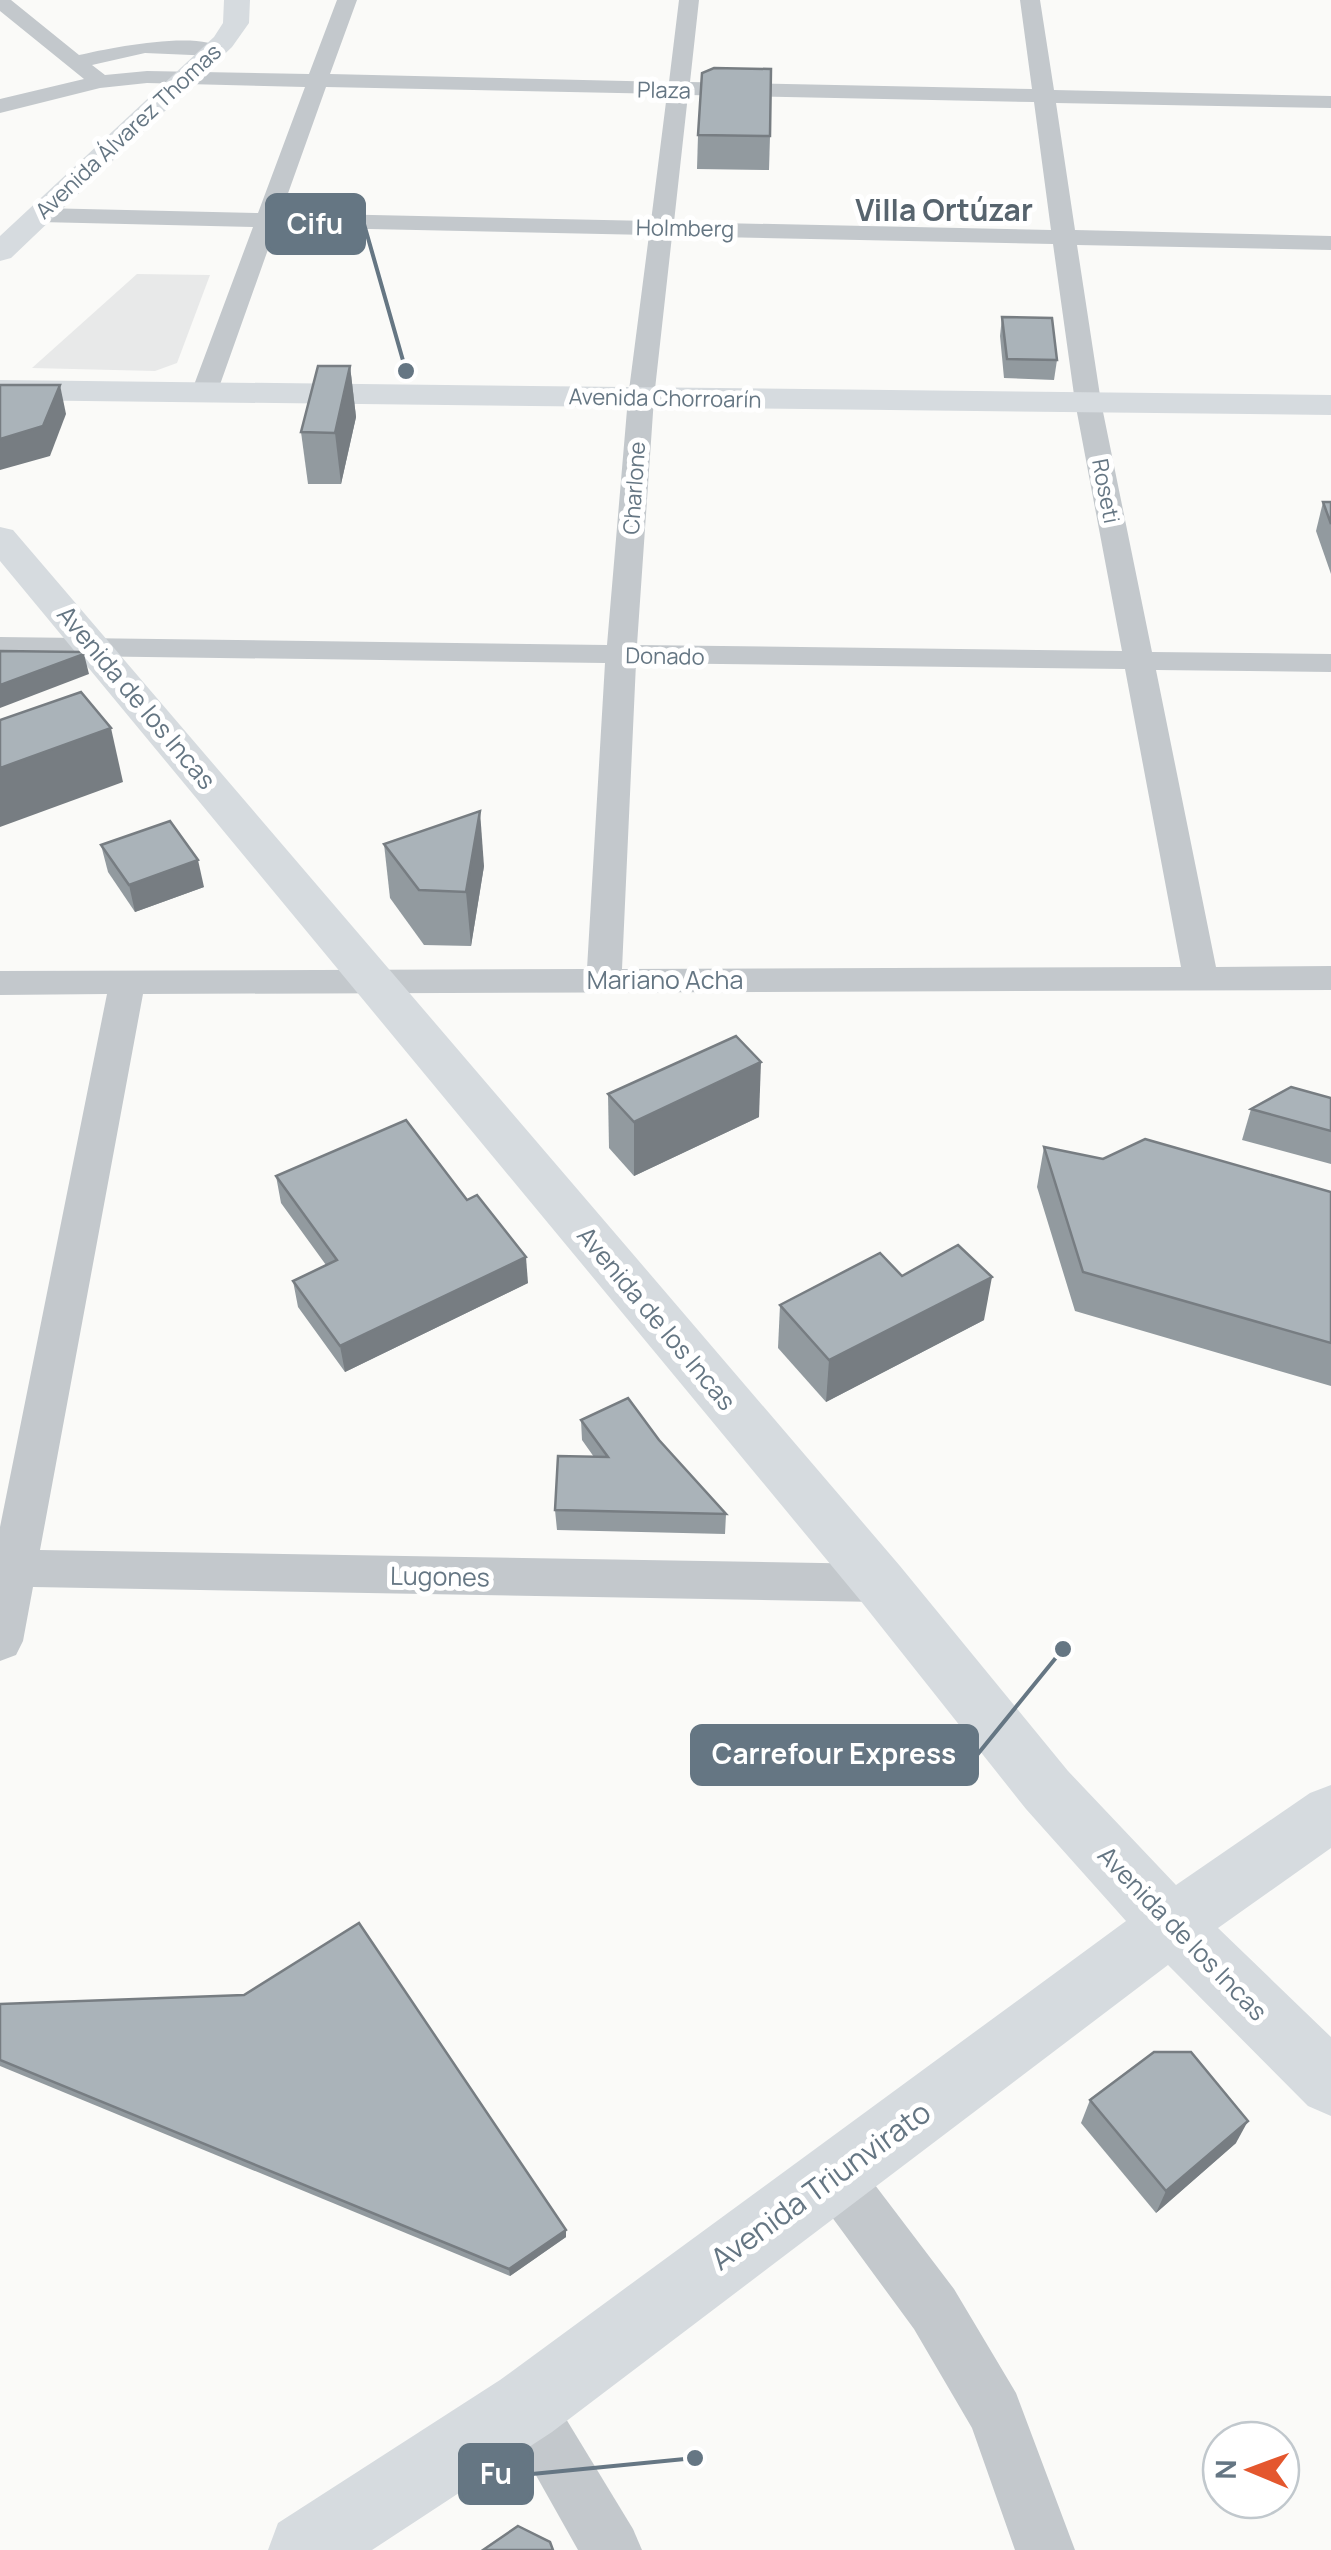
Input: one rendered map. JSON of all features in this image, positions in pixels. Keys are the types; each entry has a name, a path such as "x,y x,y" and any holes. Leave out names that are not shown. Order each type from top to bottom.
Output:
{"main road":[{"name":"Avenida Álvarez Thomas","path":"0,252 215,50 236,24 237,0"},
{"name":"Avenida Chorroarín","path":"0,390 1331,405"},
{"name":"Avenida de los Incas","path":"0,538 96,647 880,1583 1047,1790 1171,1925 1331,2082"},
{"name":"Avenida Triunvirato","path":"305,2550 526,2406 1171,1925 1331,1813"}],"street":[{"path":"204,393 348,0"},
{"name":"Charlone","path":"604,978 620,656 641,398 689,0"},
{"name":"Roseti","path":"1030,0 1088,402 1201,978"},
{"path":"0,1 100,82"},
{"path":"75,62 164,46 215,50"},
{"path":"106,55 129,78"},
{"name":"Plaza","path":"0,106 129,78 1331,102"},
{"name":"Holmberg","path":"40,215 1331,244"},
{"name":"Donado","path":"0,646 1331,663"},
{"name":"Mariano Acha","path":"0,983 1331,978"},
{"path":"0,1641 7,1568 127,983"},
{"name":"Lugones","path":"7,1568 880,1583"},
{"path":"834,2175 934,2309 996,2413 1044,2550"},
{"path":"526,2406 612,2550"}],"shaded area":[{"path":"137,274 210,275 177,363 155,371 32,368"}],"building":[{"path":"714,68 771,69 770,136 698,135 702,73"},
{"path":"1002,317 1052,318 1057,360 1007,359"},
{"path":"318,366 350,366 335,433 301,432"},
{"path":"0,385 60,385 43,426 0,439"},
{"path":"1323,502 1331,502 1331,524"},
{"path":"0,651 82,652 84,654 0,685"},
{"path":"81,692 111,728 0,768 0,720"},
{"path":"480,811 466,892 419,890 384,844"},
{"path":"170,821 198,860 129,885 101,845"},
{"path":"736,1036 761,1062 634,1122 608,1094"},
{"path":"1291,1087 1331,1098 1331,1131 1251,1109"},
{"path":"406,1120 467,1200 477,1195 526,1257 340,1346 293,1281 337,1260 276,1176"},
{"path":"1145,1139 1331,1192 1331,1343 1083,1272 1044,1147 1103,1159"},
{"path":"958,1245 992,1277 829,1360 780,1305 880,1253 902,1276"},
{"path":"628,1398 659,1440 726,1514 555,1510 558,1456 608,1457 581,1420"},
{"path":"359,1923 566,2230 509,2269 0,2060 0,2004 244,1995"},
{"path":"1154,2052 1191,2052 1248,2121 1166,2191 1090,2100"},
{"path":"518,2526 550,2542 553,2550 483,2550"}],"place":[{"name":"Cifu","path":"406,371"},
{"name":"Carrefour Express","path":"1063,1649"},
{"name":"Fu","path":"695,2458"}],"district":[{"name":"Villa Ortúzar","path":"944,209"}]}
